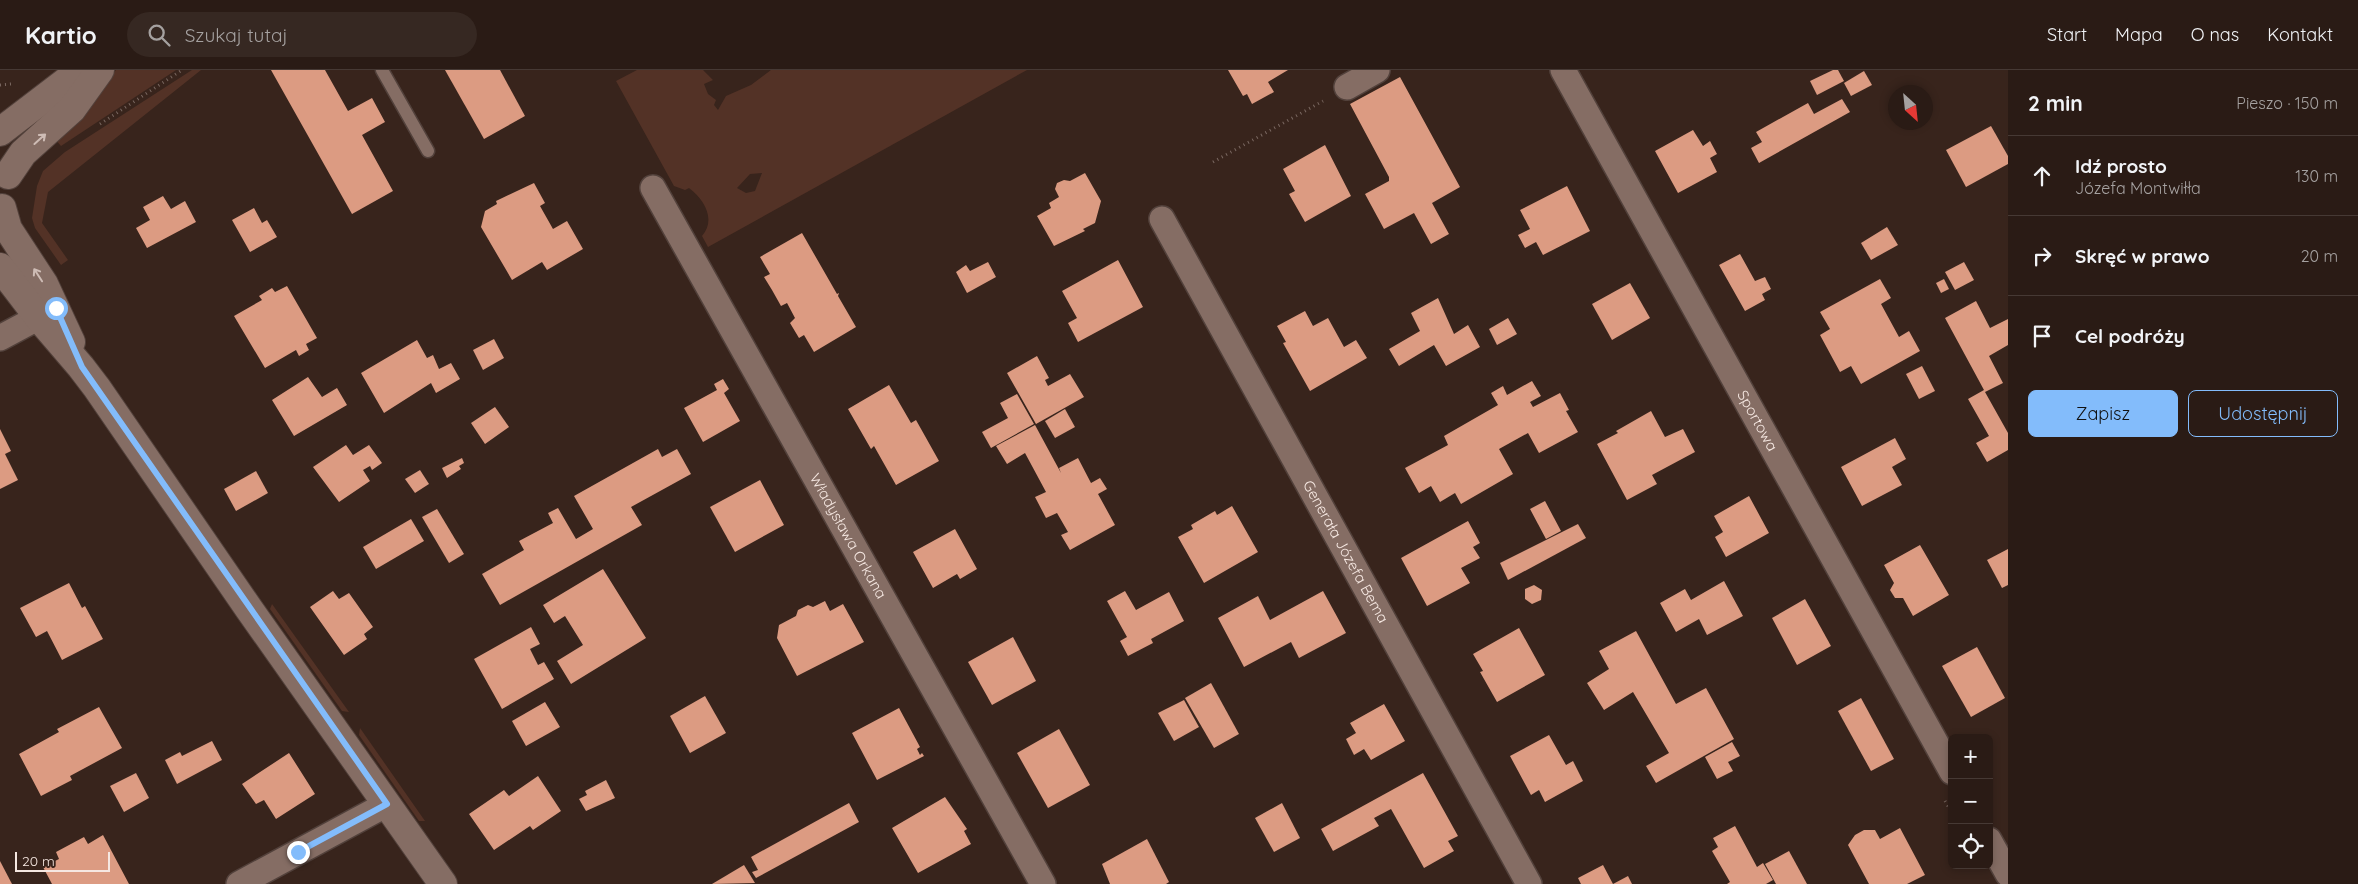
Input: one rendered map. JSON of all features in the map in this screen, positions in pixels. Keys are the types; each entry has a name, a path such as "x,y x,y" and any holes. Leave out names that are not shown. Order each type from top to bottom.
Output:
{"street":[{"path":"0,132 81,70"},
{"path":"47,313 44,284 8,229 1,209 8,192 4,165 23,154 72,109 100,70"},
{"path":"1347,87 1377,70"},
{"name":"Sportowa","path":"1563,70 1948,765"},
{"name":"Władysława Orkana","path":"654,188 1043,884"},
{"name":"Generała Józefa Bema","path":"1162,219 1529,884"},
{"path":"0,267 47,313 82,367 443,884"},
{"path":"0,338 47,313"},
{"path":"239,884 387,804"},
{"path":"1993,847 2008,874"}],"lane":[{"path":"382,70 428,151"}],"path":[{"path":"94,128 182,70"},
{"path":"1213,162 1347,87"}],"shaded area":[{"path":"116,70 176,70 61,146 55,139"},
{"path":"192,70 201,70 48,192 42,223 68,260 61,265 35,228 32,218 37,186 43,171 65,152"},
{"path":"637,70 703,70 713,80 704,84 708,94 716,100 714,105 718,110 726,96 751,85 771,70 1027,70 708,247 702,236 708,223 707,210 704,204 689,188 685,190 674,186 616,81","holes":["762,173 755,191 746,193 737,188 750,174"]},
{"path":"272,604 349,712 342,711 270,609"},
{"path":"360,728 425,821 419,821 359,735"}],"building":[{"path":"271,70 325,70 348,111 372,98 385,122 362,135 393,191 352,214"},
{"path":"445,70 500,70 525,116 484,139"},
{"path":"1228,70 1288,70 1268,82 1274,92 1252,104 1247,94 1243,96"},
{"path":"1833,70 1838,70 1844,81 1817,95 1810,81"},
{"path":"1864,71 1872,85 1851,96 1844,83"},
{"path":"1400,77 1460,187 1432,203 1449,234 1431,244 1414,213 1384,229 1365,194 1389,181 1389,177 1350,104"},
{"path":"1842,99 1850,112 1759,163 1751,148 1762,142 1756,132 1808,103 1814,114"},
{"path":"1991,126 2008,156 2008,164 1966,187 1946,150"},
{"path":"1693,130 1703,146 1710,141 1717,154 1710,158 1717,172 1678,193 1655,151"},
{"path":"1325,145 1351,196 1305,222 1289,194 1295,191 1283,169"},
{"path":"1085,173 1101,201 1095,223 1083,229 1085,231 1054,246 1037,216 1051,208 1049,203 1059,197 1055,189 1057,183 1064,180 1070,181"},
{"path":"534,183 545,203 540,206 553,229 567,221 583,249 547,270 542,262 512,280 481,227 485,211 497,204 496,201"},
{"path":"1567,186 1590,231 1543,255 1536,242 1525,248 1518,235 1530,229 1520,210"},
{"path":"163,196 171,209 185,201 196,222 147,248 136,228 150,220 143,207"},
{"path":"254,208 262,223 267,220 277,237 250,252 232,220"},
{"path":"1887,227 1898,245 1871,260 1861,243"},
{"path":"802,233 837,294 839,293 838,296 856,327 814,352 804,335 799,338 790,323 795,318 787,303 781,306 764,277 770,274 760,257"},
{"path":"1740,254 1755,281 1765,277 1771,289 1762,294 1765,300 1745,311 1719,265"},
{"path":"1118,260 1143,307 1078,342 1068,323 1077,318 1062,291"},
{"path":"988,262 996,277 967,293 956,272 966,265 970,271"},
{"path":"1964,262 1974,280 1955,290 1945,272"},
{"path":"1880,279 1891,298 1881,304 1899,337 1909,331 1920,351 1861,384 1851,366 1840,372 1820,335 1830,329 1820,312"},
{"path":"1944,279 1949,289 1941,293 1936,283"},
{"path":"1630,283 1650,318 1612,340 1592,304"},
{"path":"287,286 317,338 306,344 309,350 299,356 296,350 265,368 234,316 262,300 259,296 272,288 275,292"},
{"path":"1438,298 1454,334 1468,325 1480,347 1446,366 1434,345 1399,366 1389,349 1420,331 1411,313"},
{"path":"1976,301 1990,328 2008,319 2008,345 1989,356 2003,383 1985,392 2008,433 2008,450 1987,462 1976,443 1989,436 1968,399 1984,390 1945,318"},
{"path":"1305,311 1313,326 1328,318 1344,347 1356,340 1367,358 1310,391 1283,343 1286,342 1277,326"},
{"path":"1508,318 1517,334 1497,345 1489,329"},
{"path":"494,339 504,358 483,370 473,350"},
{"path":"417,340 427,358 433,355 439,369 451,363 460,379 436,393 431,383 384,413 361,373"},
{"path":"1037,356 1049,378 1045,380 1048,386 1070,374 1084,397 1036,424 1007,373"},
{"path":"1922,366 1935,391 1919,399 1906,374"},
{"path":"308,377 322,397 337,388 347,405 294,436 272,400"},
{"path":"723,379 729,389 724,393 740,421 703,442 684,408 717,390 714,384"},
{"path":"1532,381 1541,396 1530,402 1533,407 1560,393 1569,410 1566,411 1578,432 1539,453 1528,433 1499,449 1513,474 1461,504 1455,493 1440,502 1431,486 1419,493 1405,468 1448,445 1444,436 1498,405 1491,393 1503,386 1507,395"},
{"path":"889,385 911,423 916,420 939,461 896,485 874,446 871,449 848,409"},
{"path":"1017,394 1034,424 991,448 982,432 1008,418 1000,403"},
{"path":"495,407 509,427 485,444 471,423"},
{"path":"1065,409 1075,427 1055,438 1045,421"},
{"path":"1651,411 1665,437 1683,429 1695,452 1652,475 1657,484 1627,500 1597,444 1618,433 1616,431"},
{"path":"1035,425 1061,473 1059,468 1078,458 1091,483 1100,478 1107,489 1098,494 1115,525 1070,550 1061,535 1068,532 1057,513 1046,518 1035,497 1046,492 1025,453 1007,464 996,446"},
{"path":"0,429 11,451 5,454 18,480 0,489"},
{"path":"1895,438 1906,459 1892,467 1902,485 1862,506 1841,467"},
{"path":"346,445 353,455 369,445 382,463 372,470 370,466 363,470 370,481 339,502 313,467"},
{"path":"658,449 662,457 677,449 691,474 631,507 642,525 500,605 482,574 524,550 519,541 553,523 548,513 558,508 576,539 593,529 574,496"},
{"path":"462,458 464,463 459,466 461,469 447,478 442,468"},
{"path":"420,470 429,484 415,493 405,479"},
{"path":"256,471 268,493 236,511 224,489"},
{"path":"760,480 784,525 735,552 710,507"},
{"path":"1749,496 1769,533 1726,557 1715,537 1723,532 1714,516"},
{"path":"1545,501 1561,531 1546,539 1530,509"},
{"path":"1232,506 1258,552 1204,583 1178,537 1193,529 1191,525 1215,511 1217,515"},
{"path":"437,509 464,554 449,563 422,517"},
{"path":"411,519 424,541 376,569 363,547"},
{"path":"1468,521 1480,543 1473,547 1480,558 1461,568 1470,583 1427,606 1401,558"},
{"path":"1578,524 1586,538 1508,580 1500,563"},
{"path":"955,529 977,569 960,579 957,574 933,588 913,552"},
{"path":"1920,545 1949,595 1913,616 1903,598 1895,598 1890,590 1894,583 1884,565"},
{"path":"2008,549 2008,585 2002,588 1987,560"},
{"path":"603,569 646,638 571,684 557,661 583,645 565,616 554,623 543,605"},
{"path":"1724,581 1743,616 1707,635 1699,619 1676,632 1660,603 1685,589 1691,600"},
{"path":"69,583 82,608 85,606 103,639 62,660 47,631 36,637 20,608"},
{"path":"1534,585 1542,590 1541,600 1532,604 1525,599 1525,589"},
{"path":"333,591 339,599 349,593 373,627 364,634 367,639 344,655 310,607"},
{"path":"1125,591 1136,610 1169,592 1184,621 1151,639 1153,643 1128,656 1120,641 1127,637 1107,601"},
{"path":"1323,591 1346,633 1299,658 1291,642 1244,667 1218,618 1258,596 1270,620"},
{"path":"1805,599 1831,646 1797,665 1772,618"},
{"path":"825,601 830,611 843,604 864,642 797,676 777,638 779,625 796,616 798,610 808,605 813,607"},
{"path":"531,627 540,644 530,649 538,665 544,662 554,679 502,709 474,659"},
{"path":"1519,628 1545,675 1497,702 1480,672 1483,671 1473,654"},
{"path":"1636,631 1676,704 1706,688 1734,739 1656,783 1646,766 1669,753 1633,692 1604,710 1587,683 1609,669 1599,651"},
{"path":"1013,637 1036,681 992,705 968,662"},
{"path":"1977,647 2005,698 1971,717 1942,666"},
{"path":"1211,683 1239,734 1214,748 1185,698"},
{"path":"705,696 726,733 690,753 670,716"},
{"path":"1861,698 1894,759 1871,771 1838,711"},
{"path":"1184,700 1199,727 1174,741 1158,713"},
{"path":"545,702 560,727 526,746 512,721"},
{"path":"1384,704 1405,741 1371,760 1364,749 1354,755 1346,739 1356,733 1350,723"},
{"path":"99,707 122,748 70,776 72,780 41,796 19,754 59,732 57,729"},
{"path":"899,708 920,747 917,749 920,755 922,753 924,756 877,780 852,733"},
{"path":"1059,729 1090,785 1048,808 1017,753"},
{"path":"1549,735 1566,765 1573,761 1583,781 1545,802 1539,790 1531,795 1510,756"},
{"path":"212,741 222,760 177,784 165,760 180,752 182,756"},
{"path":"1732,742 1740,756 1728,762 1733,771 1717,779 1705,757"},
{"path":"289,753 315,794 276,819 264,800 256,804 242,784"},
{"path":"136,773 149,798 124,812 110,786"},
{"path":"1423,773 1458,836 1448,841 1454,851 1424,868 1391,809 1374,818 1379,826 1333,851 1321,829"},
{"path":"538,776 561,811 533,830 530,826 494,850 469,814 504,790 509,796"},
{"path":"606,780 615,798 586,811 579,799 587,795 585,791"},
{"path":"945,797 967,829 964,831 971,844 918,873 892,828"},
{"path":"849,803 859,822 756,878 752,872 758,870 751,857"},
{"path":"1282,803 1300,838 1274,852 1255,818"},
{"path":"1735,826 1757,867 1763,863 1773,880 1766,884 1727,884 1730,882 1712,851 1718,847 1713,838"},
{"path":"1900,828 1925,875 1907,884 1869,884 1848,845 1855,835 1864,830 1875,830 1880,839"},
{"path":"103,835 129,884 52,884 43,867 59,859 56,852 84,837 88,844"},
{"path":"1147,839 1169,882 1166,884 1110,884 1102,864"},
{"path":"1789,851 1807,884 1776,884 1765,864"},
{"path":"0,861 12,884 0,884"},
{"path":"744,865 755,883 712,884"},
{"path":"1603,865 1613,884 1581,884 1578,878"},
{"path":"1628,876 1632,884 1613,884"}],"route":[{"path":"56,308 82,367 96,388 387,804 298,852"}]}
